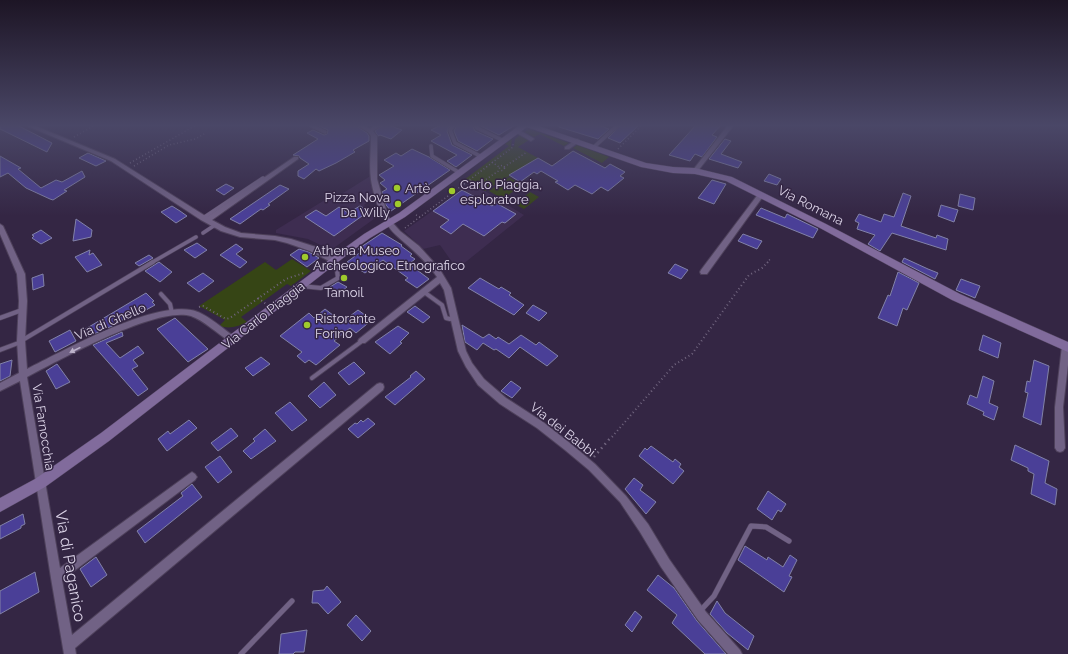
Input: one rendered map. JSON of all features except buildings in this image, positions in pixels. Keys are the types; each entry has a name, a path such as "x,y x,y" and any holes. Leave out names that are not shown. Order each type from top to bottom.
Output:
{"street":[{"path":"102,156 113,160 215,225 234,234 288,240 335,259"},
{"path":"374,156 374,179 388,222"},
{"name":"Via Romana","path":"618,156 659,168 695,171 720,176 761,195 956,297 1067,346"},
{"path":"695,171 707,156"},
{"name":"Via Carlo Piaggia","path":"0,505 40,483 105,437 335,259 388,222 402,215 482,157"},
{"path":"205,219 296,158"},
{"path":"704,272 761,195"},
{"name":"Via dei Babbi","path":"388,222 398,233 416,248 436,270 448,290 462,351 469,365 481,382 503,401 540,425 588,464 623,499 699,611 736,654"},
{"name":"Via Farnocchia","path":"0,226 21,274 21,342 23,376 40,483"},
{"path":"362,341 441,278"},
{"name":"Via di Ghello","path":"0,387 107,334 142,320 172,313 191,313 232,340"},
{"path":"1060,448 1058,408 1067,346"},
{"path":"70,650 380,387"},
{"path":"56,578 192,477"},
{"name":"Via di Paganico","path":"40,483 70,650"}],"lane":[{"path":"432,156 460,173"},
{"path":"205,219 263,178"},
{"path":"203,234 215,225"},
{"path":"0,350 21,342 196,237"},
{"path":"301,286 321,288 338,278 335,259"},
{"path":"424,292 442,305 446,318 450,319 455,317"},
{"path":"161,294 170,304 172,313"},
{"path":"0,318 22,310"},
{"path":"312,378 362,341"},
{"path":"699,611 714,596 751,526 757,524 765,526 789,541"},
{"path":"241,654 292,601"}],"path":[{"path":"126,168 146,156"},
{"path":"126,168 148,156"},
{"path":"492,162 500,167 504,167 521,156"},
{"path":"463,184 471,181 479,184 500,170 507,172"},
{"path":"398,233 420,217"},
{"path":"588,464 674,365 692,354 749,275 759,271 771,258"}],"shaded area":[{"path":"372,175 374,198 364,205 378,216 331,250 308,239 276,233 276,230 328,198 332,200"},
{"path":"472,183 524,215 457,269 440,245 423,249 404,231"}],"green space":[{"path":"496,156 533,156 538,158 485,191 464,180"},
{"path":"588,156 605,156 609,157 602,163"},
{"path":"509,177 522,185 503,199 489,191"},
{"path":"530,192 539,197 524,209 515,204"},
{"path":"292,259 311,271 291,286 287,284 241,317 247,322 244,324 230,327 219,326 225,320 199,306 265,262 276,270"}],"place":[{"name":"Artè","path":"397,188"},
{"name":"Carlo Piaggia, esploratore","path":"452,191"},
{"name":"Pizza Nova Da Willy","path":"398,204"},
{"name":"Athena Museo Archeologico Etnografico","path":"305,257"},
{"name":"Tamoil","path":"344,278"},
{"name":"Ristorante Forino","path":"307,325"}]}
